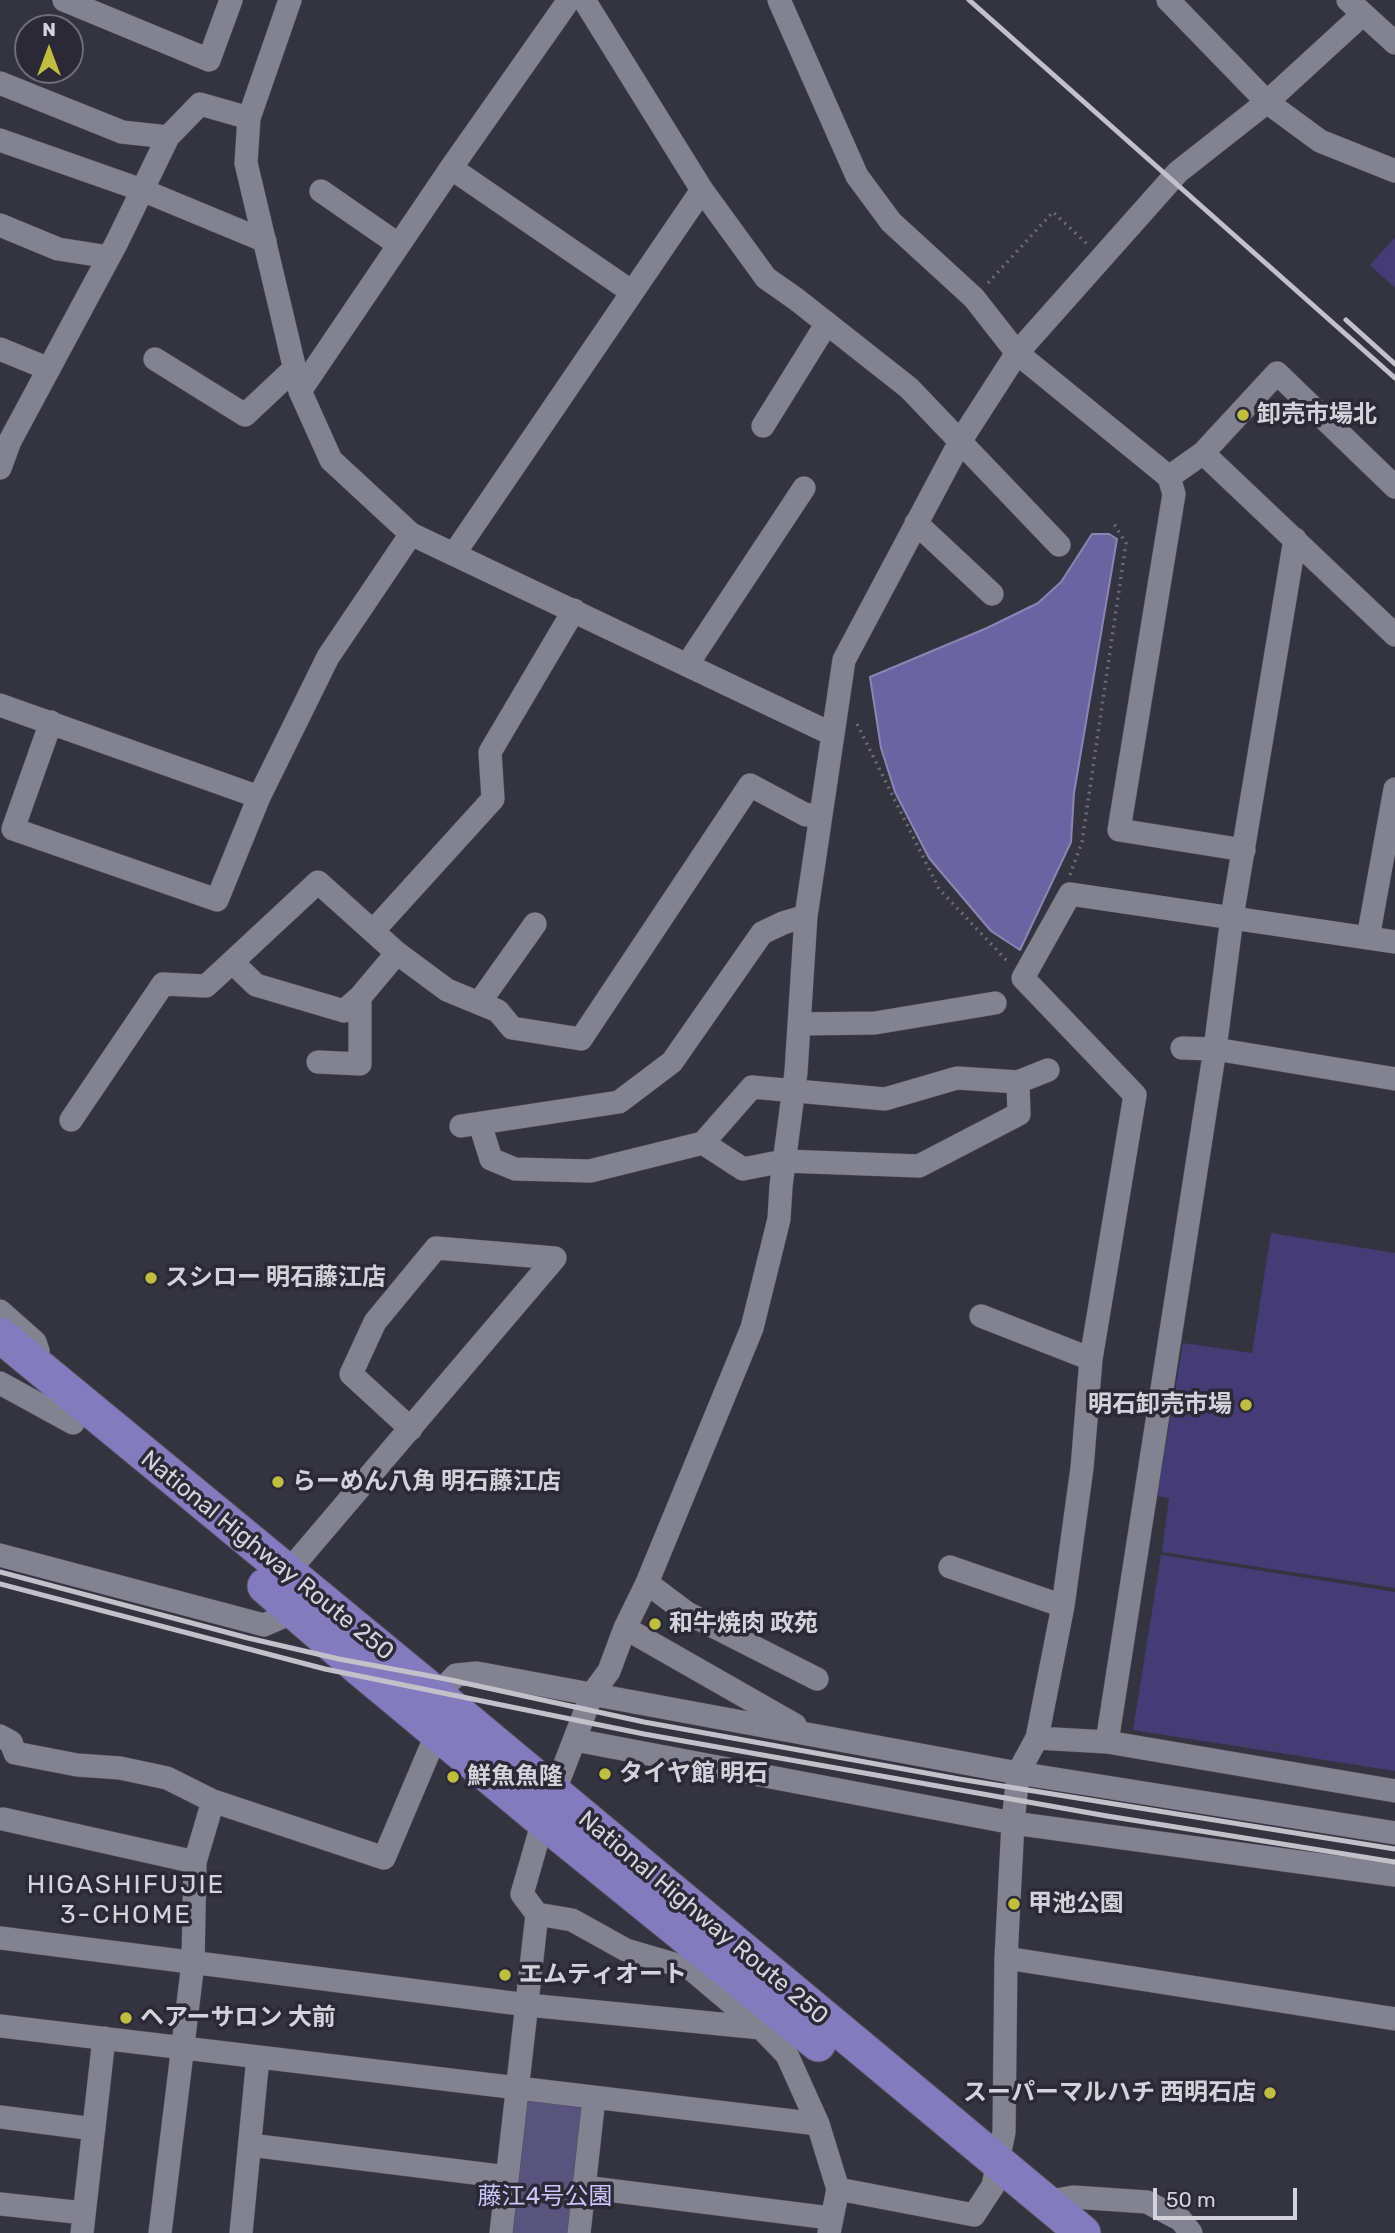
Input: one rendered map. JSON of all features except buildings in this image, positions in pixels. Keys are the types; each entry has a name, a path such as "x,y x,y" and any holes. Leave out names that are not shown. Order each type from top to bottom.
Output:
{"highway":[{"name":"National Highway Route 250","path":"0,1335 437,1695 549,1807 1047,2218 1083,2233"},
{"name":"National Highway Route 250","path":"0,1363 437,1733 549,1807"}],"street":[{"path":"64,0 209,60 231,0"},
{"path":"290,0 249,118 246,163 300,391 331,460 411,534 832,734"},
{"path":"300,391 569,0"},
{"path":"584,0 702,190 766,278 909,388 1059,545"},
{"path":"779,0 857,176 891,222 974,298 1017,353 1169,477 1174,494 1119,830 1244,850"},
{"path":"1168,0 1266,102 1320,141 1395,171"},
{"path":"584,2188 830,2226 838,2189 818,2124 787,2055 761,2028 691,1969 626,1950 572,1920 537,1914 522,1895 549,1807 592,1694 609,1671 752,1328 779,1219 794,1090 806,916 844,660 961,440 1017,353 1101,258 1178,172 1266,102 1356,7 1395,43"},
{"path":"0,83 122,132 168,137"},
{"path":"0,468 5,439 48,369 109,257 168,137 200,104 249,118"},
{"path":"0,139 142,190 265,241"},
{"path":"451,169 632,292"},
{"path":"454,554 702,190"},
{"path":"321,191 399,245"},
{"path":"0,225 58,249 109,257"},
{"path":"763,426 827,323"},
{"path":"0,349 48,369"},
{"path":"155,359 245,415 295,368"},
{"path":"1169,477 1203,453 1276,373 1395,487"},
{"path":"1203,453 1395,635"},
{"path":"687,665 804,488"},
{"path":"916,523 992,594"},
{"path":"51,722 13,829 218,901 259,797 328,657 411,534"},
{"path":"1107,1742 1215,1049 1232,917 1295,539"},
{"path":"374,930 492,799 490,752 573,610"},
{"path":"0,705 259,797"},
{"path":"71,1120 163,984 206,986 318,882 397,953 447,990 498,1011 512,1028 582,1040 750,785 806,815 821,814"},
{"path":"1368,937 1395,789"},
{"path":"838,2189 975,2224 996,2175 1004,2132 1006,1958 1018,1773 1037,1738 1063,1606 1082,1468 1091,1359 1135,1095 1023,978 1070,894 1395,942"},
{"path":"806,916 762,933 672,1062 619,1102 471,1125 491,1159 515,1169 590,1171 704,1143 752,1087 885,1099 957,1077 1018,1082 1048,1070"},
{"path":"479,1003 535,924"},
{"path":"232,961 256,985 344,1011 360,997 397,953"},
{"path":"318,1062 360,1064 360,997"},
{"path":"799,1024 875,1023 995,1003"},
{"path":"1182,1048 1215,1049 1395,1079"},
{"path":"704,1143 743,1169 784,1161 919,1166 1019,1114 1018,1082"},
{"path":"287,1573 411,1429 555,1258 436,1248 375,1322 351,1374 411,1429"},
{"path":"0,1311 34,1342 49,1376"},
{"path":"981,1316 1091,1359"},
{"path":"0,1382 72,1423"},
{"path":"0,1555 264,1625 296,1611"},
{"path":"950,1567 1063,1606"},
{"path":"647,1583 687,1613 817,1679"},
{"path":"625,1628 813,1735"},
{"path":"437,1695 456,1675 477,1673 1018,1773 1395,1833"},
{"path":"0,1736 11,1742 15,1753 77,1765 120,1768 166,1777 213,1801 384,1858 437,1733"},
{"path":"1037,1738 1107,1742 1395,1791"},
{"path":"575,1740 1013,1823 1395,1875"},
{"path":"160,2233 193,1963 195,1862 213,1801"},
{"path":"3,1819 195,1862"},
{"path":"501,2233 537,1914"},
{"path":"0,1938 528,2005 761,2028"},
{"path":"1006,1958 1395,2019"},
{"path":"0,2026 818,2124"},
{"path":"0,2204 83,2223 104,2038"},
{"path":"247,2232 250,2145 258,2057"},
{"path":"579,2233 594,2098"},
{"path":"0,2117 94,2129"},
{"path":"250,2145 507,2177"},
{"path":"1047,2218 1073,2197 1147,2202 1181,2220 1191,2233"}],"path":[{"path":"974,298 1053,212 1101,258"},
{"path":"1070,894 1069,879 1082,842 1126,543 1112,521"},
{"path":"838,706 856,722 939,889 1023,978"}],"green space":[{"name":"藤江4号公園","path":"525,2097 586,2104 573,2233 508,2233"}],"shaded area":[{"path":"1092,534 1109,534 1117,539 1074,793 1071,842 1020,950 991,931 929,858 895,792 881,748 870,677 987,628 1038,603 1061,582"}],"railway":[{"path":"969,0 1395,378"},
{"path":"1346,320 1395,364"},
{"path":"0,1572 248,1638 644,1722 959,1779 1395,1849"},
{"path":"0,1584 325,1669 644,1734 1107,1816 1395,1862"}],"place":[{"name":"卸売市場北","path":"1243,415"},
{"name":"スシロー 明石藤江店","path":"151,1278"},
{"name":"明石卸売市場","path":"1246,1405"},
{"name":"らーめん八角 明石藤江店","path":"278,1482"},
{"name":"和牛焼肉 政苑","path":"655,1624"},
{"name":"タイヤ館 明石","path":"605,1774"},
{"name":"鮮魚魚隆","path":"453,1777"},
{"name":"甲池公園","path":"1014,1904"},
{"name":"エムティオート","path":"505,1975"},
{"name":"ヘアーサロン 大前","path":"126,2018"},
{"name":"スーパーマルハチ 西明石店","path":"1270,2093"}],"district":[{"name":"HIGASHIFUJIE 3-CHOME","path":"126,1900"}]}
